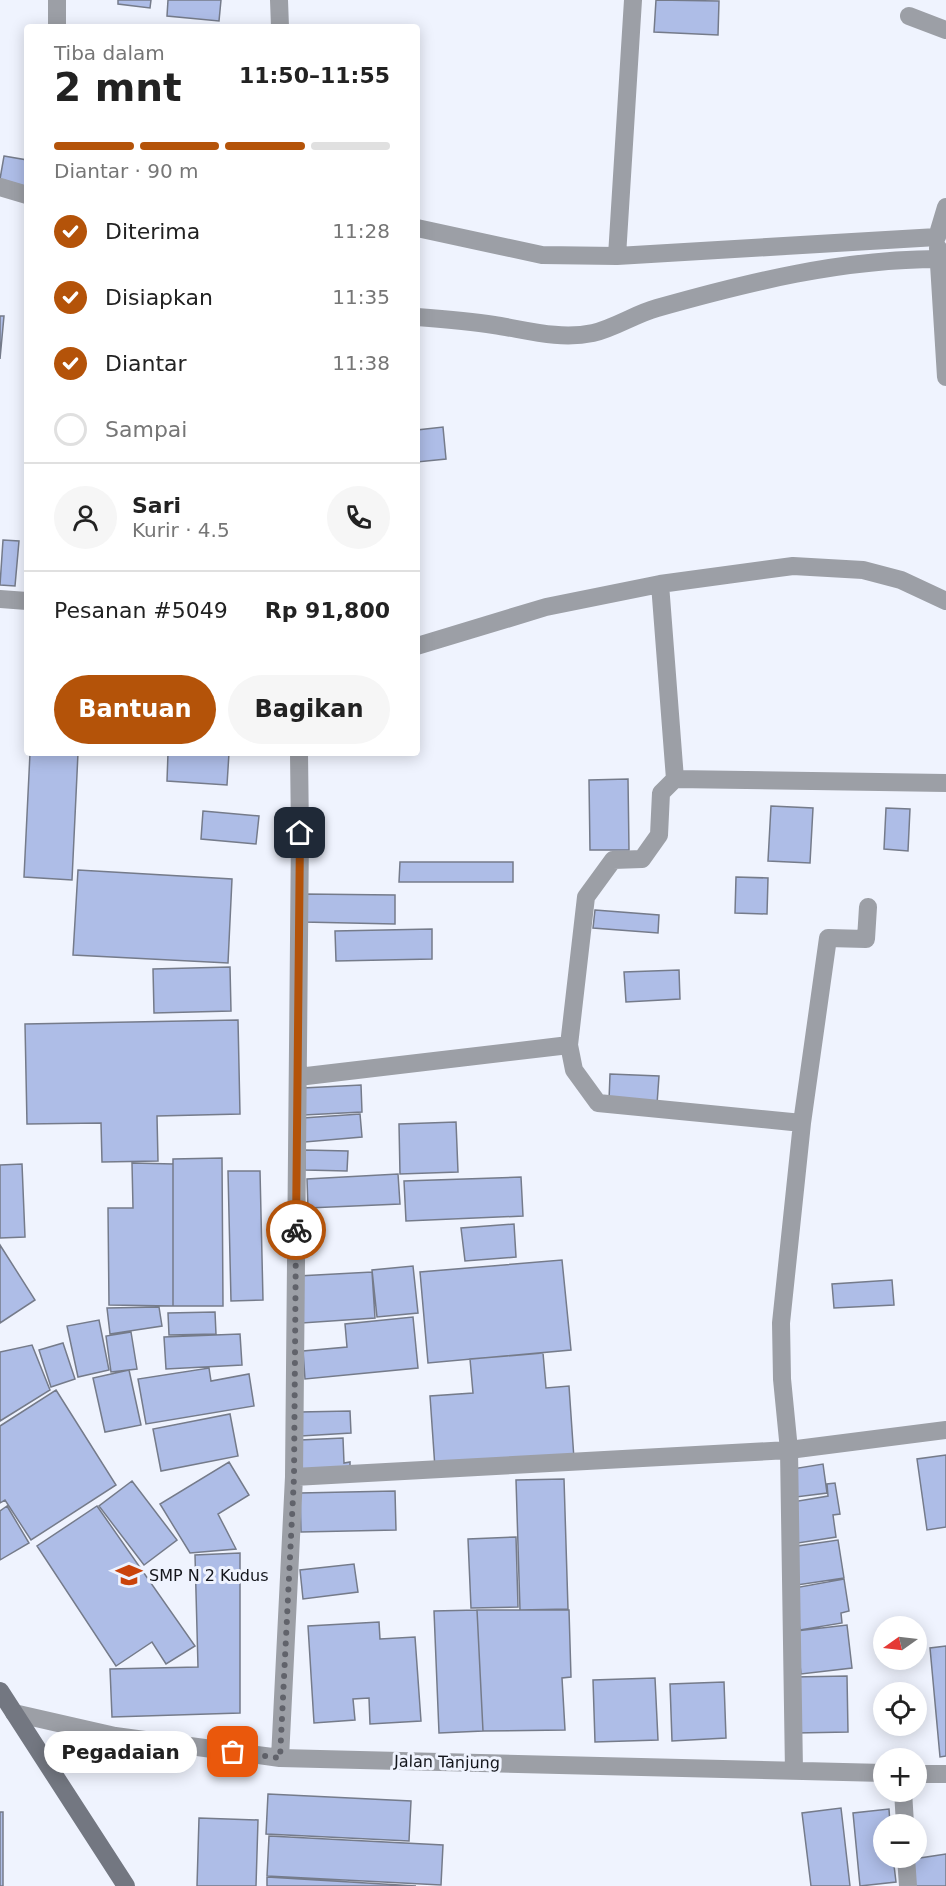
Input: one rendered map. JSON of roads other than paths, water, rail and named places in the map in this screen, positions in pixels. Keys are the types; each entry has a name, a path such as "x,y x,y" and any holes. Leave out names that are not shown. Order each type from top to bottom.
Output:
{"main road":[{"path":"0,1691 7,1712 126,1886"}],"street":[{"path":"57,0 57,24"},
{"path":"279,0 280,24"},
{"path":"617,256 633,0"},
{"path":"909,16 946,30"},
{"path":"0,187 24,194"},
{"path":"946,207 937,237 946,377"},
{"path":"420,229 542,255 617,256 937,237"},
{"path":"420,316 493,324 556,336 594,333 651,310 748,282 904,259 939,259"},
{"path":"420,645 546,607 660,584 793,566 862,570 901,580 946,601"},
{"path":"660,584 675,779"},
{"path":"0,599 24,601"},
{"path":"280,1758 294,1477 299,756"},
{"path":"802,1124 598,1104 574,1070 569,1045 586,897 613,860 642,859 659,835 661,793 675,779 946,783"},
{"path":"794,1771 789,1450 782,1379 781,1323 802,1124 828,938 866,939 868,907"},
{"path":"298,1077 569,1045"},
{"path":"294,1477 789,1450 946,1430"},
{"name":"Jalan Tanjung","path":"7,1712 115,1736 280,1758 873,1773"},
{"path":"927,1774 946,1774"},
{"path":"907,1868 908,1886"}],"place":[{"name":"SMP N 2 Kudus","path":"129,1575"},
{"name":"Pegadaian","path":"233,1752"}]}
